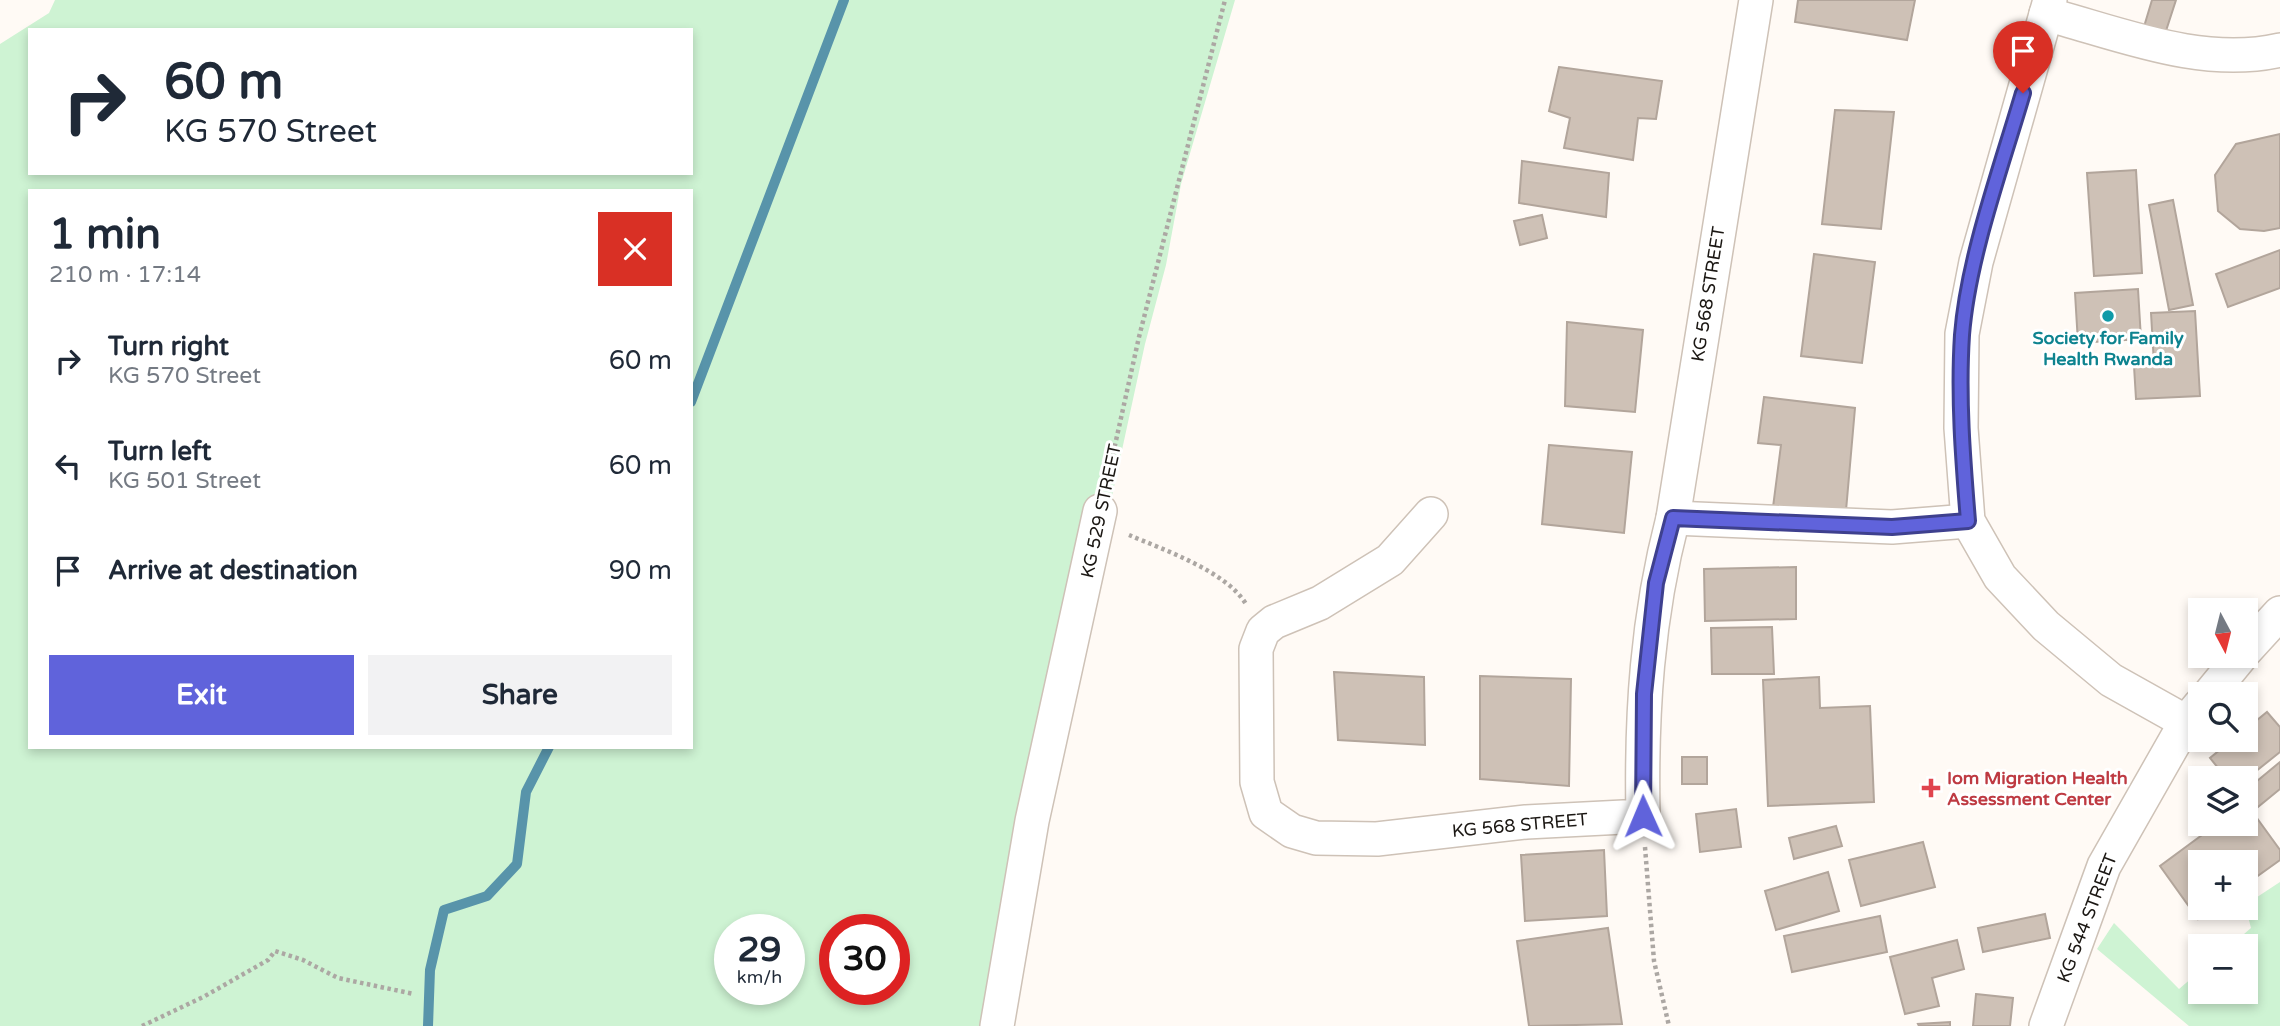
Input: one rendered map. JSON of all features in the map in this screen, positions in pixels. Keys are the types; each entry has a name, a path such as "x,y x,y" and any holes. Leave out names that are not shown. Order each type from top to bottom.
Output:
{"street":[{"name":"KG 568 STREET","path":"1263,631 1256,649 1257,782 1266,813 1292,831 1316,838 1377,839 1526,822 1643,816 1646,680 1656,583 1673,518 1756,0"},
{"path":"2188,712 2111,680 2046,626 2000,577 1968,521 1961,428 1962,334 1976,262 2048,7 2201,56 2263,54 2280,50"},
{"name":"KG 529 STREET","path":"997,1026 1032,821 1100,511"},
{"path":"1263,631 1274,622 1348,588 1390,560 1431,514"},
{"path":"1673,518 1892,527 1968,521"},
{"path":"2258,636 2280,613"},
{"path":"2220,682 2231,668"},
{"name":"KG 544 STREET","path":"2046,1026 2104,866 2188,723"}],"path":[{"name":"KG 529 STREET","path":"1100,511 1139,337 1225,0"},
{"path":"1100,511 1121,531 1178,556 1237,589 1263,631"},
{"path":"1643,816 1654,961 1669,1026"},
{"path":"142,1026 205,996 268,960 275,951 303,960 338,978 414,994"}],"green space":[{"path":"55,0 1235,0 1181,184 1166,265 1145,344 1033,860 1011,1026 0,1026 0,44 49,13"},
{"path":"2280,882 2280,1026 2189,1026 2097,949 2114,923 2179,989 2188,981 2188,1004 2258,1004 2258,934 2244,934 2251,928 2249,920 2258,920 2258,896"}],"building":[{"path":"1798,0 1915,0 1907,40 1795,22"},
{"path":"2152,0 2176,0 2164,37 2143,30"},
{"path":"1559,67 1662,81 1656,119 1638,118 1633,160 1564,148 1570,118 1549,111"},
{"path":"1835,110 1894,112 1881,229 1822,224"},
{"path":"2280,134 2280,228 2264,231 2240,229 2218,211 2215,175 2236,144"},
{"path":"1522,161 1609,173 1606,217 1519,203"},
{"path":"2136,170 2142,273 2094,276 2087,173"},
{"path":"2173,200 2193,305 2169,310 2149,205"},
{"path":"1542,215 1547,238 1520,245 1514,221"},
{"path":"2280,250 2280,288 2228,307 2216,274"},
{"path":"1814,254 1875,262 1862,363 1801,356"},
{"name":"Society for Family Health Rwanda","path":"2138,289 2141,339 2078,343 2075,293"},
{"path":"2195,311 2200,396 2136,399 2134,366 2154,364 2151,313"},
{"path":"1567,322 1643,330 1635,412 1565,406"},
{"path":"1764,397 1855,408 1845,522 1772,515 1781,445 1758,443"},
{"path":"1549,445 1632,452 1624,533 1542,524"},
{"path":"1796,567 1796,619 1705,621 1704,569"},
{"path":"1772,627 1774,674 1712,674 1711,628"},
{"path":"1334,672 1424,677 1425,745 1338,740"},
{"path":"1480,676 1571,679 1569,786 1480,779"},
{"path":"1819,677 1820,708 1870,706 1874,802 1768,806 1763,680"},
{"path":"2267,712 2280,727 2280,752 2258,770 2258,766 2216,766 2210,758 2217,752 2258,752 2258,719"},
{"path":"1682,757 1707,757 1707,784 1682,784"},
{"path":"2280,762 2280,789 2258,807 2258,780"},
{"path":"1736,809 1741,847 1700,852 1696,814"},
{"path":"2258,820 2280,850 2280,860 2258,876 2258,850 2188,850 2188,905 2160,866 2201,836 2258,836"},
{"path":"1836,826 1842,846 1794,859 1789,838"},
{"path":"1923,842 1935,887 1861,906 1849,860"},
{"path":"1604,850 1607,916 1525,921 1521,855"},
{"path":"1828,872 1839,911 1776,930 1765,891"},
{"path":"2045,914 2050,938 1983,952 1978,928"},
{"path":"1880,916 1887,952 1792,972 1784,936"},
{"path":"1608,928 1622,1024 1529,1026 1517,941"},
{"path":"1957,940 1964,969 1932,978 1939,1006 1905,1014 1890,957"},
{"path":"1976,994 2013,998 2010,1026 1973,1026"},
{"path":"1950,1022 1950,1026 1918,1024"}],"waterway":[{"path":"693,397 844,0"},
{"path":"428,1026 430,970 444,910 487,896 517,864 526,792 548,749"}],"place":[{"name":"Society for Family Health Rwanda","path":"2108,316"},
{"name":"Iom Migration Health Assessment Center","path":"1931,788"}],"route":[{"path":"1643,816 1644,694 1656,583 1673,518 1892,527 1968,521 1961,428 1962,334 1976,262 2023,93"}]}
